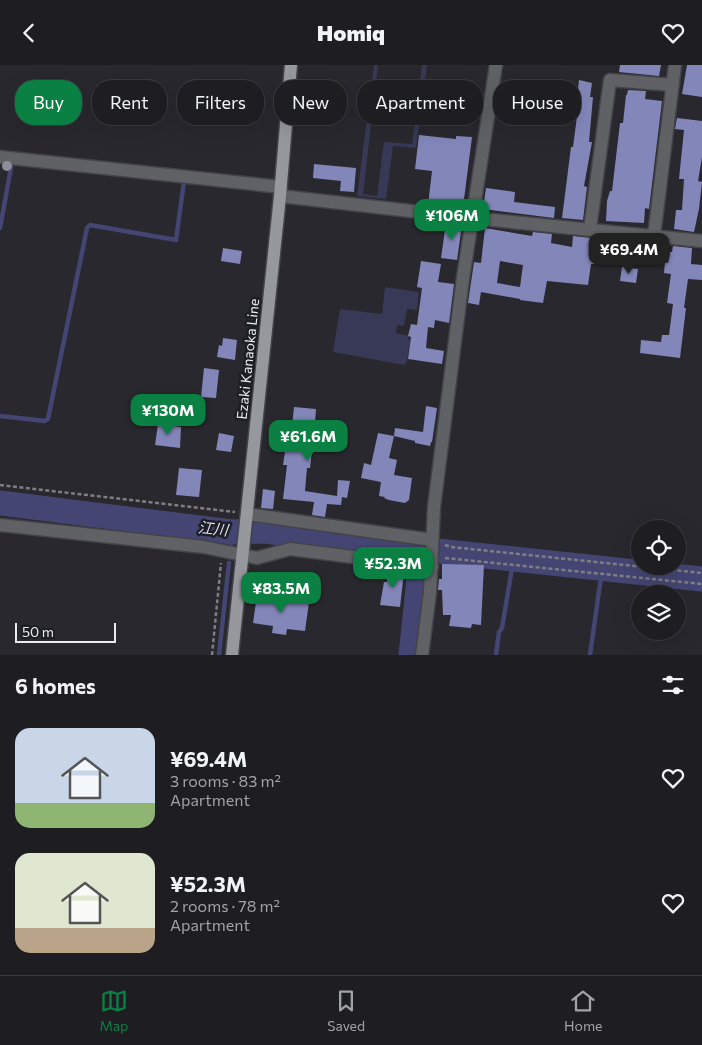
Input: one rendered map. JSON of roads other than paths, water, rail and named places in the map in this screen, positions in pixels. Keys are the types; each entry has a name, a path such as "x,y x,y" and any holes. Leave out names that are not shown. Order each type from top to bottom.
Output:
{"main road":[{"name":"Ezaki Kanaoka Line","path":"232,655 280,192 291,65"}],"street":[{"path":"422,655 426,563 432,540 435,498 461,287 496,65"},
{"path":"655,233 675,65"},
{"path":"591,227 610,80 673,85"},
{"path":"0,157 472,218 655,233 702,241"},
{"path":"246,516 432,540"},
{"path":"0,525 243,552 256,558 290,549 426,563"}],"waterway":[{"path":"0,228 12,162"},
{"path":"0,416 45,421 48,419 87,228 90,225 176,240 184,181"},
{"name":"江川","path":"0,503 232,532 264,531 427,550"},
{"path":"231,546 232,532"},
{"path":"411,655 422,551"},
{"name":"江川","path":"438,551 702,579"},
{"path":"219,655 229,563"},
{"path":"496,655 512,568"},
{"path":"590,655 601,577"}]}
